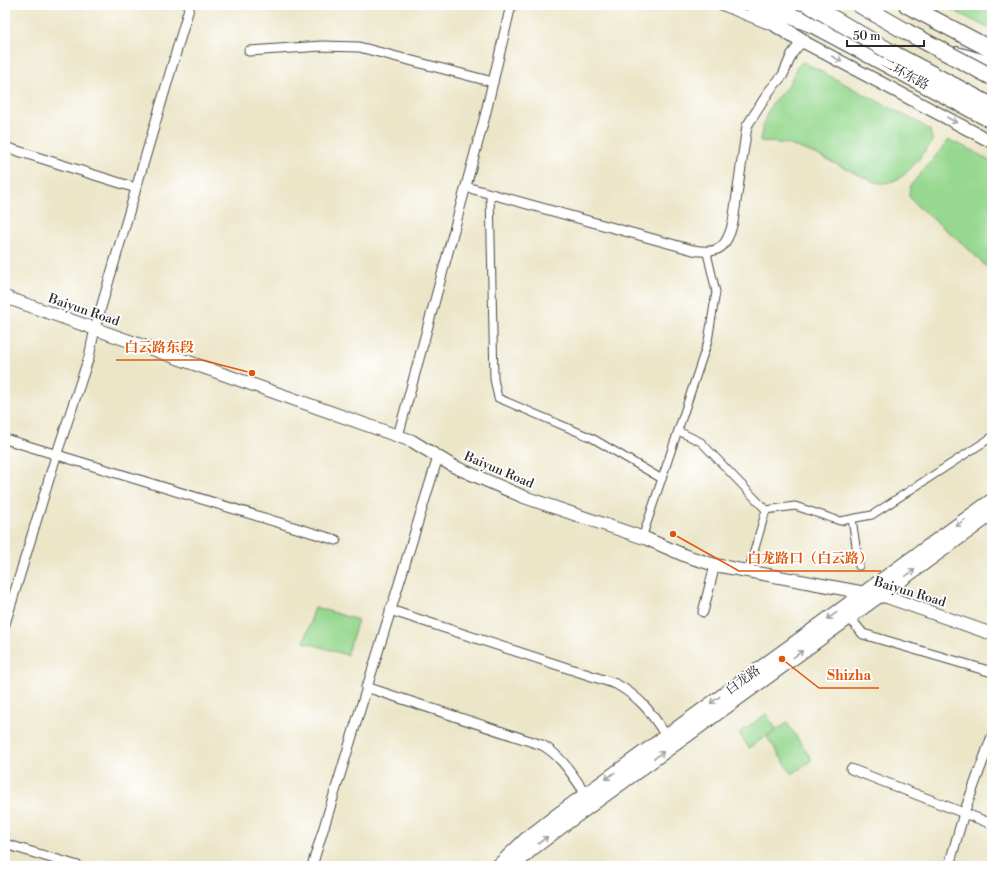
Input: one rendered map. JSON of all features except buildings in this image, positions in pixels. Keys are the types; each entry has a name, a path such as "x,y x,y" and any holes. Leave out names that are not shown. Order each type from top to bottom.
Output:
{"highway":[{"path":"764,5 811,12 992,106"},
{"path":"860,5 992,78"},
{"path":"907,5 992,50"}],"main road":[{"path":"752,5 777,25 802,41"},
{"name":"二环东路","path":"775,5 811,12 992,121"},
{"name":"白龙路","path":"498,866 525,840 586,794 992,500"},
{"name":"白龙路","path":"514,866 532,849 568,822 992,514"}],"street":[{"path":"5,624 7,612 56,456 89,357 95,328 190,5"},
{"path":"398,436 466,187 511,5"},
{"path":"721,5 802,41 992,142"},
{"path":"854,5 992,78"},
{"path":"466,187 707,253 721,248 729,236 747,126 770,90 783,75 792,54 802,41"},
{"path":"924,43 992,63"},
{"path":"249,51 322,46 359,47 493,82"},
{"path":"5,147 136,188"},
{"path":"490,194 494,379 498,398 592,438 662,479"},
{"path":"642,538 708,341 716,292 707,253"},
{"name":"Baiyun Road","path":"5,298 95,328 412,441 453,466 524,496 715,565 878,596 992,634"},
{"path":"678,431 701,442 766,510"},
{"path":"766,510 795,506 840,521 872,515 992,437"},
{"path":"5,439 56,456 106,469 336,540"},
{"path":"312,866 438,457"},
{"path":"748,572 766,510"},
{"path":"852,519 859,566"},
{"path":"703,612 715,565"},
{"path":"390,610 616,684 641,701 650,711 666,736"},
{"path":"849,617 863,634 992,672"},
{"path":"366,687 542,745 553,751 561,759 586,794"},
{"path":"949,866 964,813 992,736"},
{"path":"851,769 992,824"},
{"path":"5,844 78,866"}],"green space":[{"path":"943,5 992,5 992,30"},
{"path":"803,62 921,124 930,130 932,140 930,145 913,166 900,178 884,183 874,182 813,153 787,144 760,141 764,121 768,111 774,101 788,85 798,66"},
{"path":"949,140 974,151 992,163 992,272 963,244 916,205 909,196 910,186"},
{"path":"315,607 358,620 347,655 304,642"},
{"path":"766,714 776,729 749,748 739,733"},
{"path":"787,723 812,760 792,774 767,737"}],"place":[{"name":"白云路东段","path":"252,373"},
{"name":"白龙路口（白云路）","path":"673,534"},
{"name":"Shizha","path":"782,659"}]}
